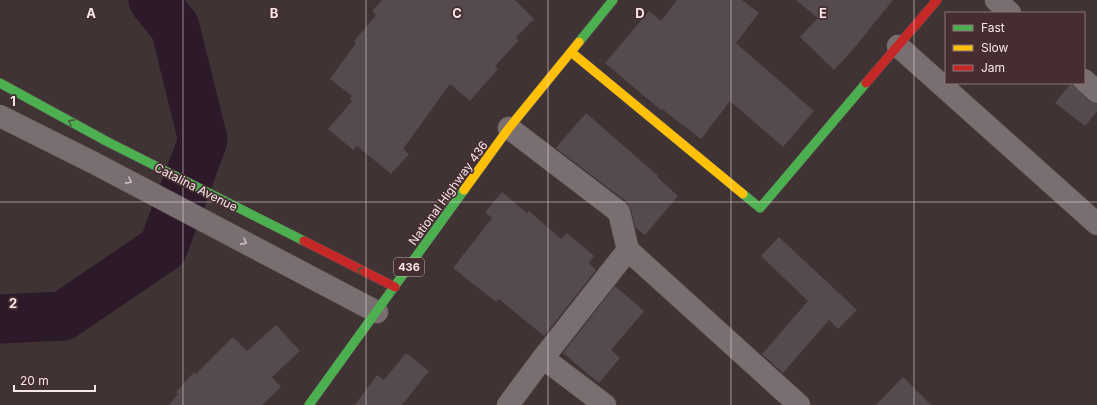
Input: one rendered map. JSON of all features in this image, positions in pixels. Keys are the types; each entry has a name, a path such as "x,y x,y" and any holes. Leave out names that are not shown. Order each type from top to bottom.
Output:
{"street":[{"name":"National Highway 436","path":"309,405 509,128 613,0"},
{"path":"572,52 760,208 937,0"},
{"path":"996,0 1009,12"},
{"path":"898,46 1097,224"},
{"path":"1085,81 1097,92"},
{"name":"Catalina Avenue","path":"0,82 106,141 395,287"},
{"path":"0,116 300,270 377,312"},
{"path":"509,128 618,212 628,250 799,405"},
{"path":"508,405 628,250"},
{"path":"543,358 605,405"}],"building":[{"path":"382,0 515,0 534,19 516,37 519,40 495,66 498,69 470,101 450,84 403,149 409,154 391,174 357,146 353,150 328,129 352,101 350,99 352,96 330,79 356,43 354,41 376,15 372,11"},
{"path":"677,0 742,0 759,13 736,43 814,111 783,147 730,101 701,139 662,109 661,110 605,63 649,11 661,21"},
{"path":"796,0 893,0 850,53 834,70 800,37 818,18"},
{"path":"1070,84 1072,84 1089,101 1097,104 1097,111 1085,126 1055,103"},
{"path":"586,113 658,176 657,177 678,196 645,235 635,227 631,209 627,202 556,148"},
{"path":"502,192 527,213 529,211 561,239 567,233 594,256 589,263 596,270 544,336 499,299 496,302 453,268 492,218 485,212"},
{"path":"779,237 857,310 838,329 829,320 783,373 762,354 808,301 761,256"},
{"path":"615,286 644,311 611,350 620,358 599,383 563,353"},
{"path":"276,325 300,351 272,377 281,387 262,405 169,405 178,394 176,392 194,372 196,374 233,337 247,351"},
{"path":"406,353 429,371 402,405 355,405 377,375 384,380"},
{"path":"903,377 931,405 876,405"}],"waterway":[{"path":"0,319 63,316 163,248 203,140 175,27 153,0"}],"traffic: fast":[{"path":"579,42 613,0"},
{"path":"0,83 106,141 304,241"},
{"path":"743,194 760,208 866,83"},
{"path":"309,405 464,190"}],"traffic: slow":[{"path":"464,190 509,128 579,42"},
{"path":"571,52 743,194"}],"traffic: jam":[{"path":"866,83 937,0"},
{"path":"304,241 395,287"}]}
